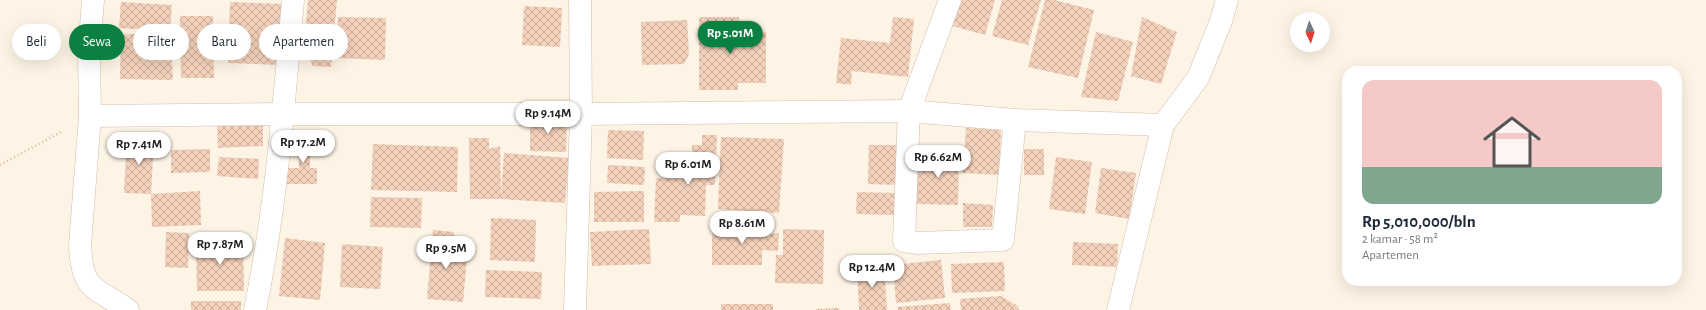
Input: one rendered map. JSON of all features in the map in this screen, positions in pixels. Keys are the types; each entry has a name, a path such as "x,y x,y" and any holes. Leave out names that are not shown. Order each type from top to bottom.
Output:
{"street":[{"path":"93,0 89,53 90,116 80,244 81,265 86,280 95,289 128,310"},
{"path":"255,310 263,272 283,114 292,0"},
{"path":"575,310 581,114 580,0"},
{"path":"950,0 909,111 904,241 918,243 1003,240 1015,120"},
{"path":"1118,310 1163,124 1198,78 1228,0"},
{"path":"90,116 909,111 1015,120 1163,124"}],"path":[{"path":"0,165 90,116"}],"building":[{"path":"308,0 337,0 335,24 306,24"},
{"path":"956,0 995,0 985,35 949,25"},
{"path":"1002,0 1041,0 1028,45 992,36"},
{"path":"1045,0 1054,0 1094,10 1078,78 1028,67"},
{"path":"121,2 172,5 171,24 133,24 133,29 125,28 125,24 119,24"},
{"path":"230,2 283,4 282,24 259,24 259,60 281,60 281,65 228,63 228,60 251,60 251,24 229,24"},
{"path":"524,6 562,8 560,47 522,45"},
{"path":"180,16 213,16 213,24 197,24 197,60 214,60 214,78 181,78 181,60 189,60 189,24 180,24"},
{"path":"338,17 386,18 385,60 348,58 348,24 338,24"},
{"path":"699,17 739,17 739,32 766,32 766,83 738,83 738,90 699,90"},
{"path":"893,17 914,19 908,77 852,71 851,85 836,83 841,38 890,43"},
{"path":"1142,17 1177,32 1161,84 1131,76"},
{"path":"687,20 689,54 684,64 642,65 641,22"},
{"path":"1096,32 1133,42 1118,101 1081,97"},
{"path":"133,34 133,60 172,60 173,80 120,79 120,60 125,60 125,35"},
{"path":"310,60 332,60 331,67 313,66"},
{"path":"530,118 567,119 566,152 530,151"},
{"path":"263,122 263,146 218,148 217,124"},
{"path":"966,128 1001,130 999,175 963,173"},
{"path":"608,130 644,131 643,160 607,158"},
{"path":"298,133 310,133 310,168 317,168 317,184 287,184 287,168 299,168"},
{"path":"702,135 717,135 715,185 706,185 705,216 680,215 680,222 654,222 656,178 692,179 692,145 702,145"},
{"path":"721,137 784,139 779,213 718,209"},
{"path":"127,138 154,140 151,194 124,193"},
{"path":"469,138 489,138 489,149 500,146 501,196 504,153 569,158 565,203 501,199 470,199"},
{"path":"373,144 458,147 457,192 371,190"},
{"path":"869,145 899,145 898,185 868,184"},
{"path":"210,149 210,172 171,173 171,150"},
{"path":"1024,149 1044,149 1044,175 1024,175"},
{"path":"917,153 959,154 958,205 916,204"},
{"path":"219,157 259,159 258,179 217,176"},
{"path":"1056,157 1092,162 1085,214 1049,209"},
{"path":"608,165 645,167 644,185 607,183"},
{"path":"1101,168 1136,173 1129,219 1095,213"},
{"path":"200,191 201,225 152,227 151,194"},
{"path":"644,191 644,222 594,222 594,192"},
{"path":"857,192 895,193 895,215 856,214"},
{"path":"371,197 422,198 421,228 370,227"},
{"path":"963,203 993,205 992,227 963,227"},
{"path":"491,218 536,220 535,262 490,260"},
{"path":"720,225 769,225 769,234 779,233 778,251 762,250 762,265 712,265 712,233 720,233"},
{"path":"649,229 651,264 592,266 590,232"},
{"path":"783,229 824,230 823,284 775,283 776,255 783,255"},
{"path":"433,230 454,232 452,256 467,258 463,302 427,299"},
{"path":"166,232 189,233 188,268 165,267"},
{"path":"285,238 325,243 320,300 279,296"},
{"path":"196,242 243,242 244,291 197,291"},
{"path":"1073,242 1118,244 1117,267 1072,265"},
{"path":"342,244 383,247 380,289 340,287"},
{"path":"941,260 945,298 896,303 893,265"},
{"path":"1004,262 1005,291 952,293 951,264"},
{"path":"884,266 887,310 859,310 857,268"},
{"path":"486,270 542,272 541,299 485,297"},
{"path":"1001,296 1018,306 1019,310 961,310 960,299"},
{"path":"191,301 241,301 241,310 191,310"},
{"path":"950,303 951,310 898,310 897,307"},
{"path":"721,304 773,304 773,310 721,310"},
{"path":"839,308 839,310 816,310 816,309"}]}
